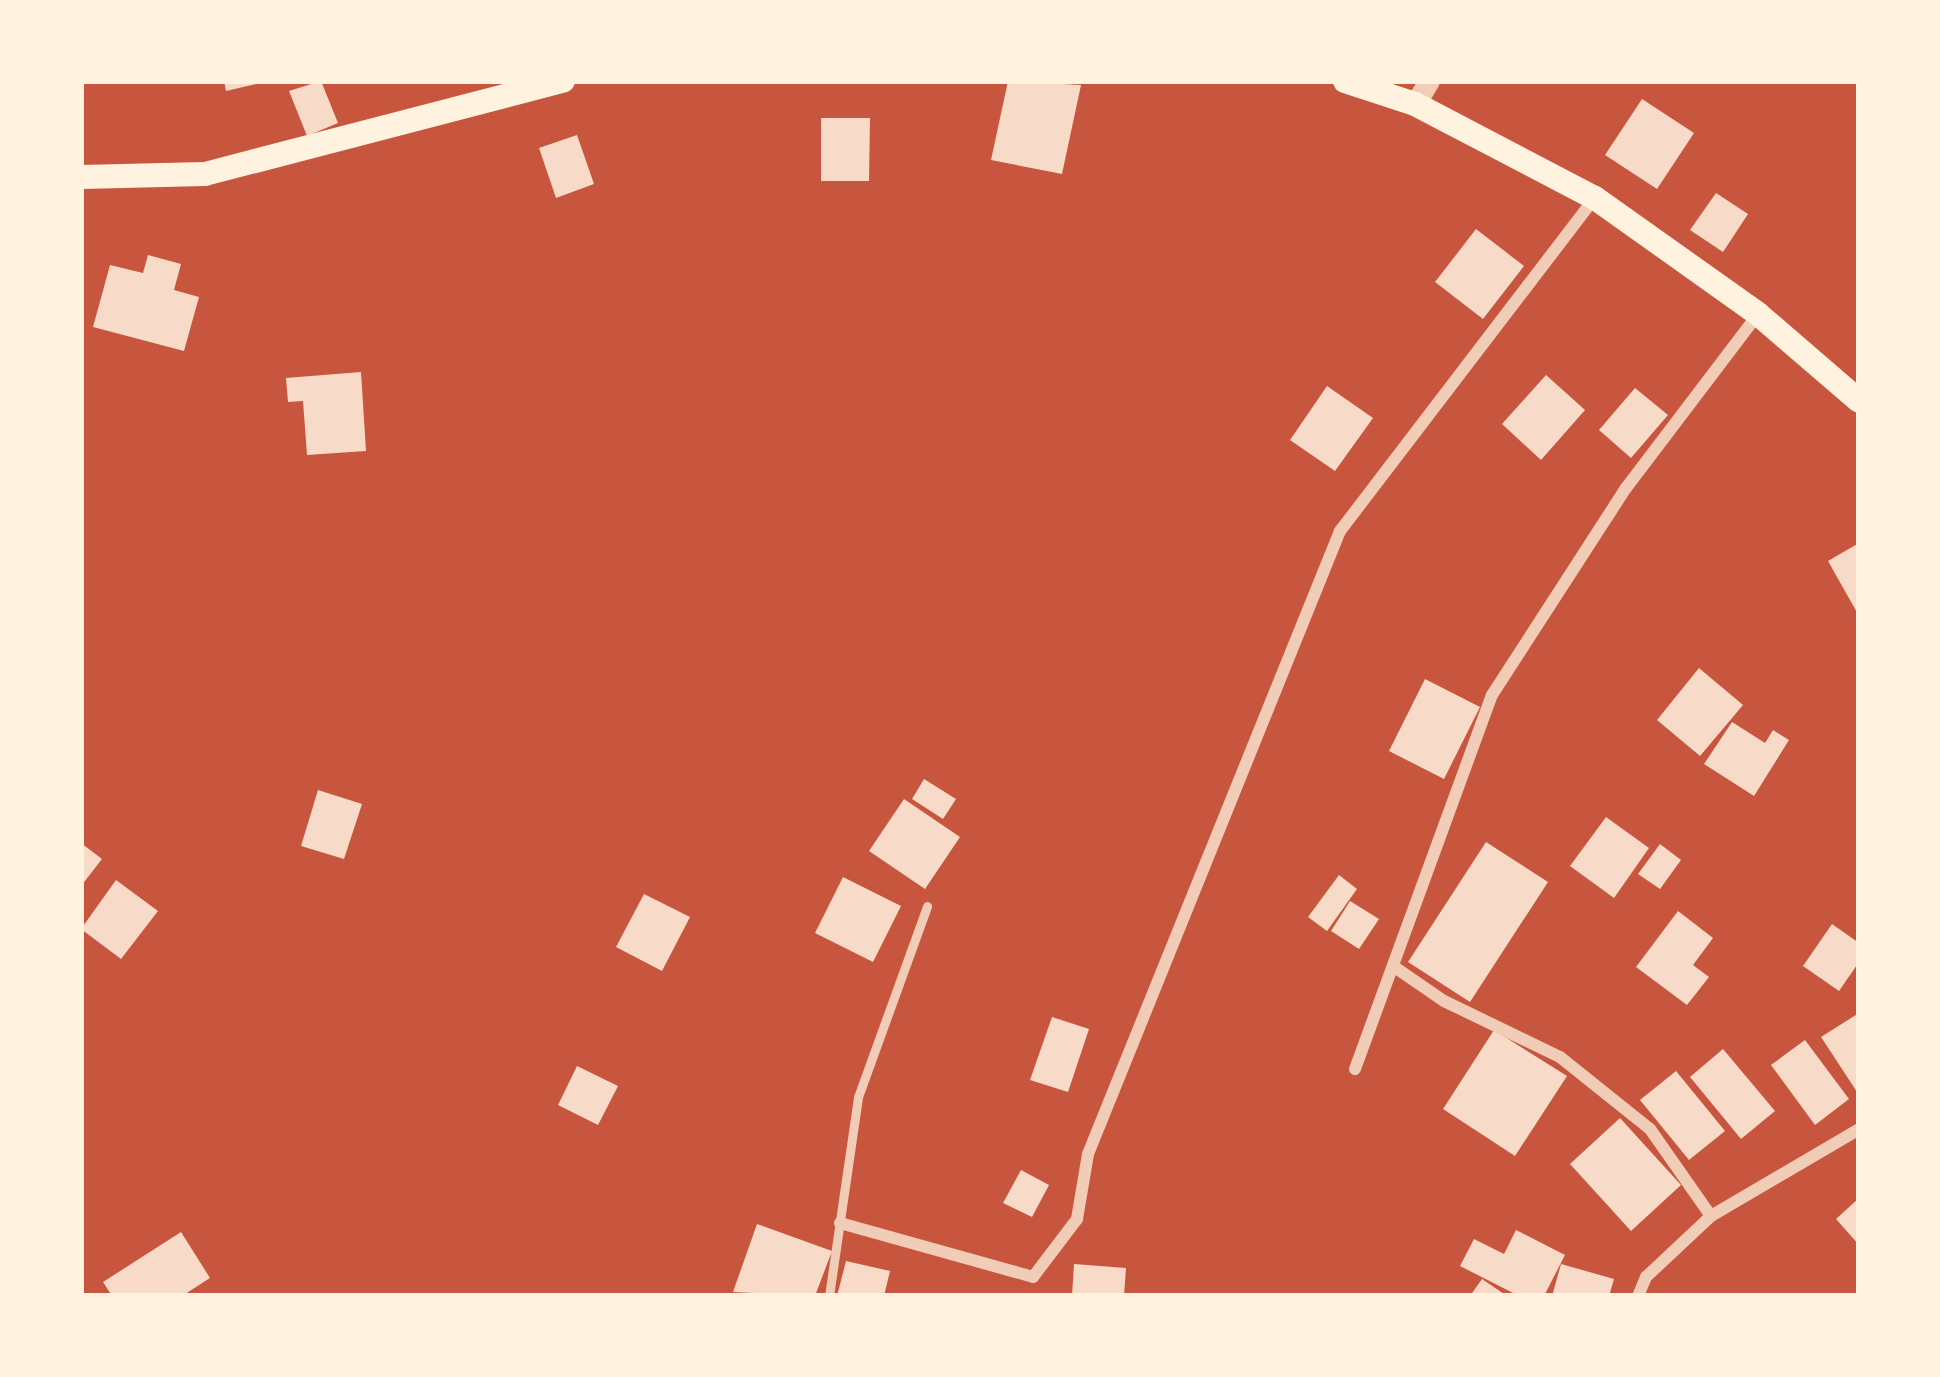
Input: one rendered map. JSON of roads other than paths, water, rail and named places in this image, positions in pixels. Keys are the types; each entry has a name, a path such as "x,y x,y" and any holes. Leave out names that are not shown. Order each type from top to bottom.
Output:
{"main road":[{"path":"81,177 205,174 563,81"},
{"path":"1346,81 1415,104 1595,199 1758,314 1859,401"}],"street":[{"path":"1415,104 1429,81"},
{"path":"840,1223 1033,1276 1077,1220 1088,1154 1340,531 1595,199"},
{"path":"1355,1069 1492,695 1626,488 1758,314"},
{"path":"1393,966 1444,1001 1497,1020 1560,1057 1650,1129 1711,1216"},
{"path":"1637,1296 1657,1265 1711,1216 1859,1129"}],"lane":[{"path":"829,1296 858,1097 927,906"}]}
